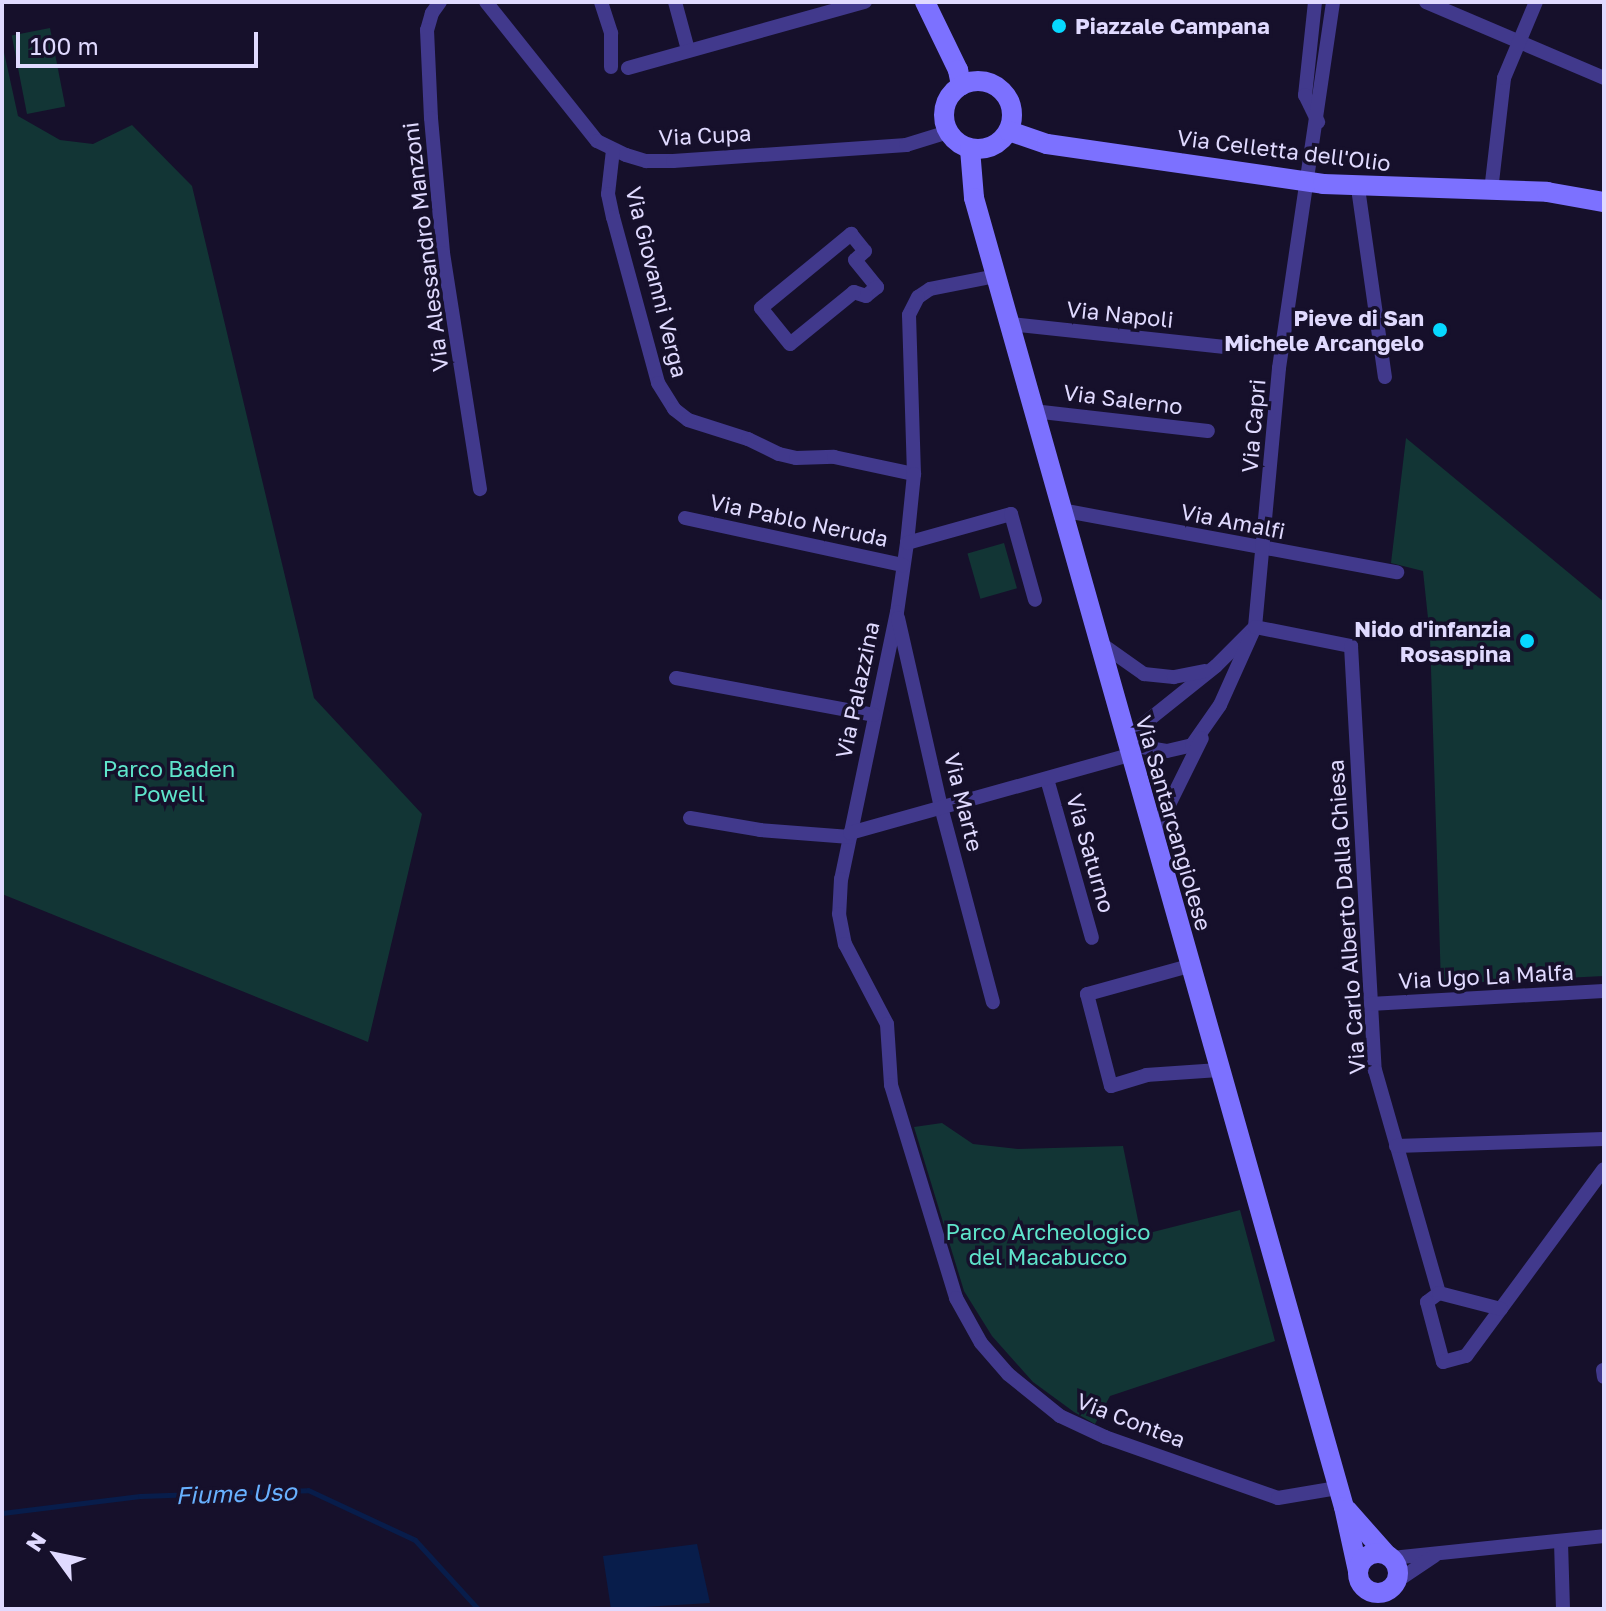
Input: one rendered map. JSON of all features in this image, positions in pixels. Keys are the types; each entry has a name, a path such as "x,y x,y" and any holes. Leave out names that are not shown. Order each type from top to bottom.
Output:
{"main road":[{"path":"925,2 958,70 961,86"},
{"path":"982,81 1002,90 1012,110 1009,131 993,147 970,149 961,146 948,132 944,111 953,92 961,86 982,81"},
{"name":"Via Celletta dell'Olio","path":"1009,131 1047,144 1358,188 1547,192 1604,202"},
{"name":"Via Santarcangiolese","path":"970,149 974,198 1340,1497 1368,1609"},
{"name":"Via Santarcangiolese","path":"1340,1497 1398,1569 1390,1594"},
{"path":"1389,1556 1368,1555 1359,1577 1369,1591 1390,1594"}],"street":[{"name":"Via Alessandro Manzoni","path":"440,2 432,13 427,30 431,118 443,253 480,489"},
{"name":"Via Cupa","path":"486,2 597,141 646,161 906,145 948,132"},
{"path":"601,2 611,33 611,67"},
{"path":"675,2 688,50"},
{"path":"628,68 865,2"},
{"path":"1315,2 1305,95 1318,122"},
{"name":"Via Capri","path":"1153,838 1256,622 1279,368 1306,181 1318,122 1333,2"},
{"path":"1426,2 1604,78"},
{"path":"1491,191 1504,78 1536,2"},
{"name":"Via Giovanni Verga","path":"613,150 608,194 613,217 658,383 674,409 688,420 748,439 779,454 796,458 834,457 914,474"},
{"path":"1358,188 1385,377"},
{"path":"851,234 865,251 855,260 877,287 866,296 854,292 790,344 761,308 851,234"},
{"name":"Via Palazzina","path":"916,1161 891,1085 887,1024 845,944 839,914 850,835 897,612 907,543 914,474 909,341 912,304 930,289 996,276"},
{"name":"Via Napoli","path":"1010,324 1225,347"},
{"name":"Via Salerno","path":"1033,411 1208,431"},
{"name":"Via Amalfi","path":"1061,510 1397,572"},
{"path":"907,543 1011,514 1035,600"},
{"name":"Via Pablo Neruda","path":"685,518 903,565"},
{"name":"Via Marte","path":"897,612 941,807 993,1002"},
{"path":"690,818 760,830 850,835 1047,779 1127,747 1216,666 1256,622"},
{"name":"Via Carlo Alberto Dalla Chiesa","path":"1256,622 1351,646 1375,1070 1439,1293 1427,1302 1443,1362 1466,1356 1501,1309"},
{"path":"1097,642 1129,665 1153,676 1192,675 1216,666"},
{"path":"676,678 874,715"},
{"name":"Via Capri","path":"1127,747 1167,751 1192,745 1208,725"},
{"name":"Via Saturno","path":"1047,779 1092,938"},
{"path":"1189,966 1087,994 1111,1086 1146,1075 1219,1070"},
{"name":"Via Ugo La Malfa","path":"1370,1004 1604,991"},
{"path":"1396,1146 1604,1139"},
{"name":"Via Contea","path":"916,1161 956,1298 981,1343 1008,1374 1060,1416 1105,1437 1278,1498 1340,1497"},
{"path":"1439,1293 1501,1309 1604,1169"},
{"path":"1603,1370 1604,1377"},
{"path":"1389,1556 1435,1556 1604,1536"},
{"path":"1561,1542 1563,1609"},
{"path":"1390,1594 1435,1556"}],"green space":[{"path":"50,28 65,107 27,114 12,35"},
{"name":"Parco Baden Powell","path":"2,43 18,116 60,140 93,144 132,125 192,186 314,698 422,814 368,1042 2,894"},
{"path":"1406,438 1604,602 1604,976 1441,984 1430,637 1423,571 1391,563"},
{"path":"1004,543 1017,588 980,599 967,553"},
{"name":"Parco Archeologico del Macabucco","path":"942,1123 973,1144 1018,1149 1123,1146 1141,1235 1240,1210 1275,1341 1110,1396 1095,1424 1074,1412 1033,1382 992,1336 964,1291 914,1127"}],"water":[{"path":"697,1544 710,1603 611,1609 603,1556"}],"waterway":[{"name":"Fiume Uso","path":"2,1513 140,1496 308,1490 415,1540 478,1609"}],"place":[{"name":"Piazzale Campana","path":"1059,26"},
{"name":"Pieve di San Michele Arcangelo","path":"1440,330"},
{"name":"Nido d'infanzia Rosaspina","path":"1527,641"}]}
